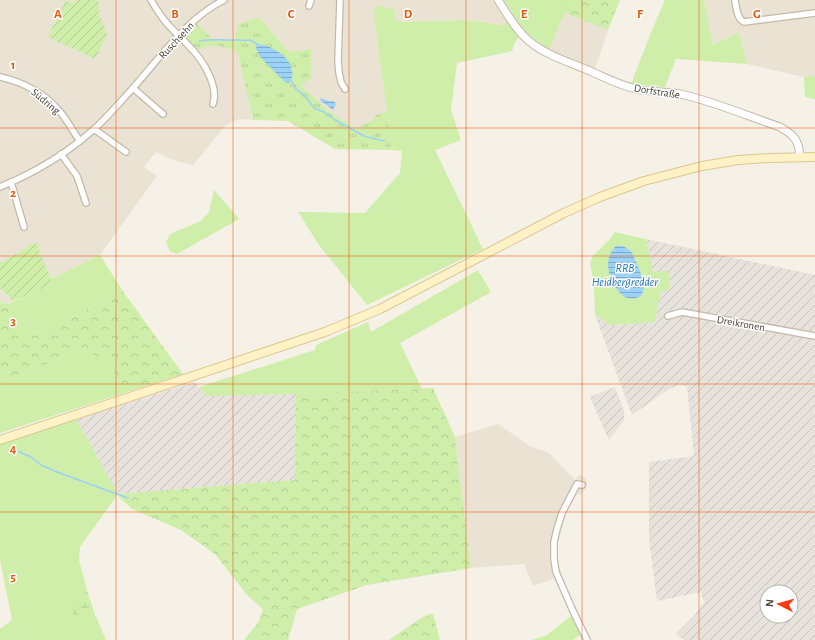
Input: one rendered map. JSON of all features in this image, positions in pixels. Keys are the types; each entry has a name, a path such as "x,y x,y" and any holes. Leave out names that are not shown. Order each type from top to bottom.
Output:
{"main road":[{"path":"0,440 325,332 380,310 564,213 600,197 644,181 702,166 738,160 815,157"}],"street":[{"path":"151,0 164,20 190,47 202,63 211,79 214,90 213,104"},
{"name":"Ruschsehn","path":"94,129 133,88 178,35 203,13 224,0"},
{"path":"309,6 311,0"},
{"path":"340,0 338,62 341,82 345,89"},
{"name":"Dorfstraße","path":"498,0 518,30 528,41 537,47 636,89 682,95 699,99 780,127 789,132 795,139 800,157"},
{"path":"735,0 738,16 740,20 744,22 815,13"},
{"name":"Südring","path":"0,77 18,82 48,100 60,111 80,141"},
{"path":"133,88 163,114"},
{"path":"0,187 34,171 80,141 94,129 126,152"},
{"path":"61,154 77,176 86,203"},
{"path":"11,182 24,227"},
{"name":"Dreikronen","path":"668,316 682,312 815,336"},
{"path":"582,485 577,484 562,513 554,542 554,559 556,572 572,611 587,640"}],"shaded area":[{"path":"0,0 504,0 516,19 502,25 464,20 396,22 375,5 374,15 387,112 376,115 374,119 356,129 331,113 301,85 289,52 259,17 235,41 213,39 196,23 196,50 215,45 223,46 238,52 253,120 239,119 226,125 193,165 176,161 156,152 144,167 157,176 100,255 51,279 36,242 0,263"},
{"path":"704,0 815,0 815,76 804,77 747,64 739,32 713,45"},
{"path":"565,13 608,30 595,69 549,49"},
{"path":"158,62 161,65 148,79 145,77"},
{"path":"646,239 815,275 815,640 684,640 676,634 694,616 704,602 701,592 657,601 649,538 649,462 694,456 687,386 679,385 669,389 632,415 595,315 611,325 655,322 660,292 653,272"},
{"path":"0,286 2,291 13,301 8,304 0,302"},
{"path":"194,382 207,396 296,394 296,480 118,494 76,419"},
{"path":"615,387 624,411 624,420 609,440 590,397"},
{"path":"498,424 530,446 549,453 575,480 579,475 585,477 587,481 587,487 582,493 575,495 564,518 557,542 557,558 562,576 533,586 524,564 471,568 455,437"}],"green space":[{"path":"77,0 98,0 100,17 107,34 95,59 48,37 65,1 76,3"},
{"path":"504,0 569,0 565,13 549,49 524,30"},
{"path":"569,0 620,0 608,30 565,13"},
{"path":"665,0 704,0 713,45 739,32 747,64 676,59 665,87 631,84"},
{"path":"375,5 394,9 396,22 464,20 502,25 508,22 519,37 515,42 512,51 457,63 451,110 461,140 435,150 483,249 367,305 319,245 298,212 365,213 400,173 402,151 392,150 374,15"},
{"path":"259,17 289,52 311,49 311,78 301,85 331,113 356,129 374,119 375,115 387,112 392,150 335,149 288,121 253,120 238,53 218,46 208,46 196,50 187,36 189,30 196,23 213,39 235,41 238,24"},
{"path":"815,76 815,99 805,97 804,77"},
{"path":"214,190 239,219 177,254 170,251 166,242 170,234 201,221 209,212"},
{"path":"614,232 646,239 653,272 668,271 670,280 669,290 660,292 655,322 611,325 595,315 594,285 590,263 593,256 611,238"},
{"path":"36,242 53,284 13,301 2,291 0,286 0,263"},
{"path":"100,255 122,290 42,332 22,331 8,304 52,284 51,279"},
{"path":"478,270 491,292 400,343 422,389 207,396 199,387 315,350 316,345 368,322 371,332"},
{"path":"122,290 183,374 127,392 109,364 82,348 35,369 0,381 0,302 8,304 22,331 42,332"},
{"path":"82,348 109,363 127,392 0,433 0,381 35,369"},
{"path":"433,388 455,437 471,568 367,585 297,609 288,640 244,640 258,623 263,609 247,595 215,554 181,530 132,509 119,497 118,494 295,480 296,394"},
{"path":"76,419 118,494 80,547 79,560 87,590 80,599 86,612 94,612 106,640 1,640 0,629 12,620 0,560 0,444"},
{"path":"87,590 94,612 86,612 80,616 73,614 71,604 80,599"},
{"path":"433,613 440,640 389,640 421,618"},
{"path":"572,615 581,634 573,640 532,640 547,635"}],"water":[{"path":"257,44 275,50 286,58 290,64 292,73 289,83 285,82 261,58 256,49"},
{"path":"321,98 334,101 336,104 333,110 320,100"},
{"name":"RRB Heidbergredder","path":"617,245 623,246 631,251 640,271 644,289 641,296 632,299 623,296 612,281 608,265 610,255"}],"waterway":[{"path":"199,41 250,40 257,44"},
{"path":"291,80 296,89 305,96 314,108 324,112 335,120 364,136 384,141"},
{"path":"15,450 31,457 41,465 57,472 128,498"}]}
